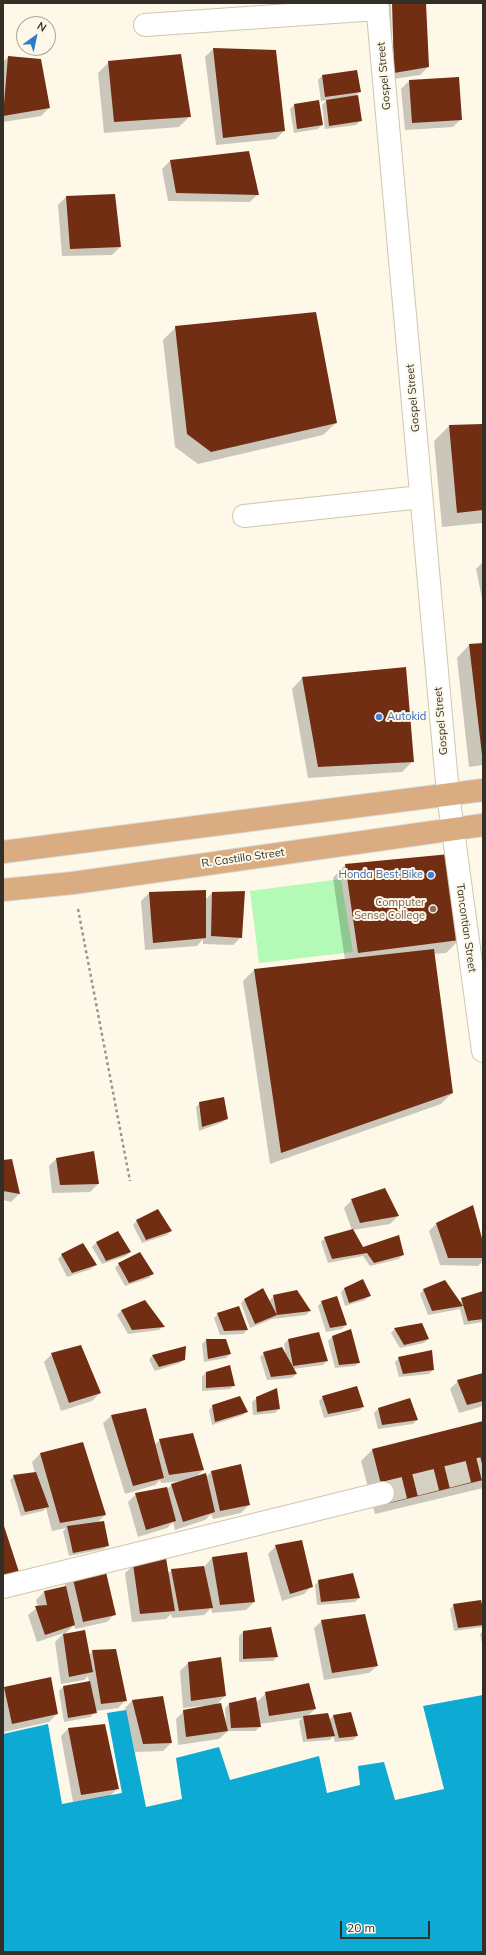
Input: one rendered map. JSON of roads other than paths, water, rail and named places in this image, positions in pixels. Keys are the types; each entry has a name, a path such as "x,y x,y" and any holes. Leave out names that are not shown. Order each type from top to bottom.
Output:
{"main road":[{"path":"3,852 483,790"},
{"name":"R. Castillo Street","path":"3,890 73,883 451,828 483,825"}],"street":[{"path":"146,25 378,6"},
{"name":"Gospel Street","path":"378,6 451,828"},
{"path":"244,516 422,497"},
{"name":"Tancontian Street","path":"451,828 483,1051"},
{"path":"3,1587 383,1493"}],"water":[{"path":"483,1695 483,1952 3,1952 3,1734 48,1724 62,1804 122,1793 107,1713 126,1710 146,1807 182,1799 176,1758 219,1747 230,1780 319,1756 327,1793 360,1785 358,1766 384,1762 395,1800 444,1789 423,1706"}],"tunnel":[{"path":"383,1493 483,1468"}],"place":[{"name":"Autokid","path":"379,717"},
{"name":"Honda Best Bike","path":"431,875"},
{"name":"Computer Sense College","path":"433,909"}]}
